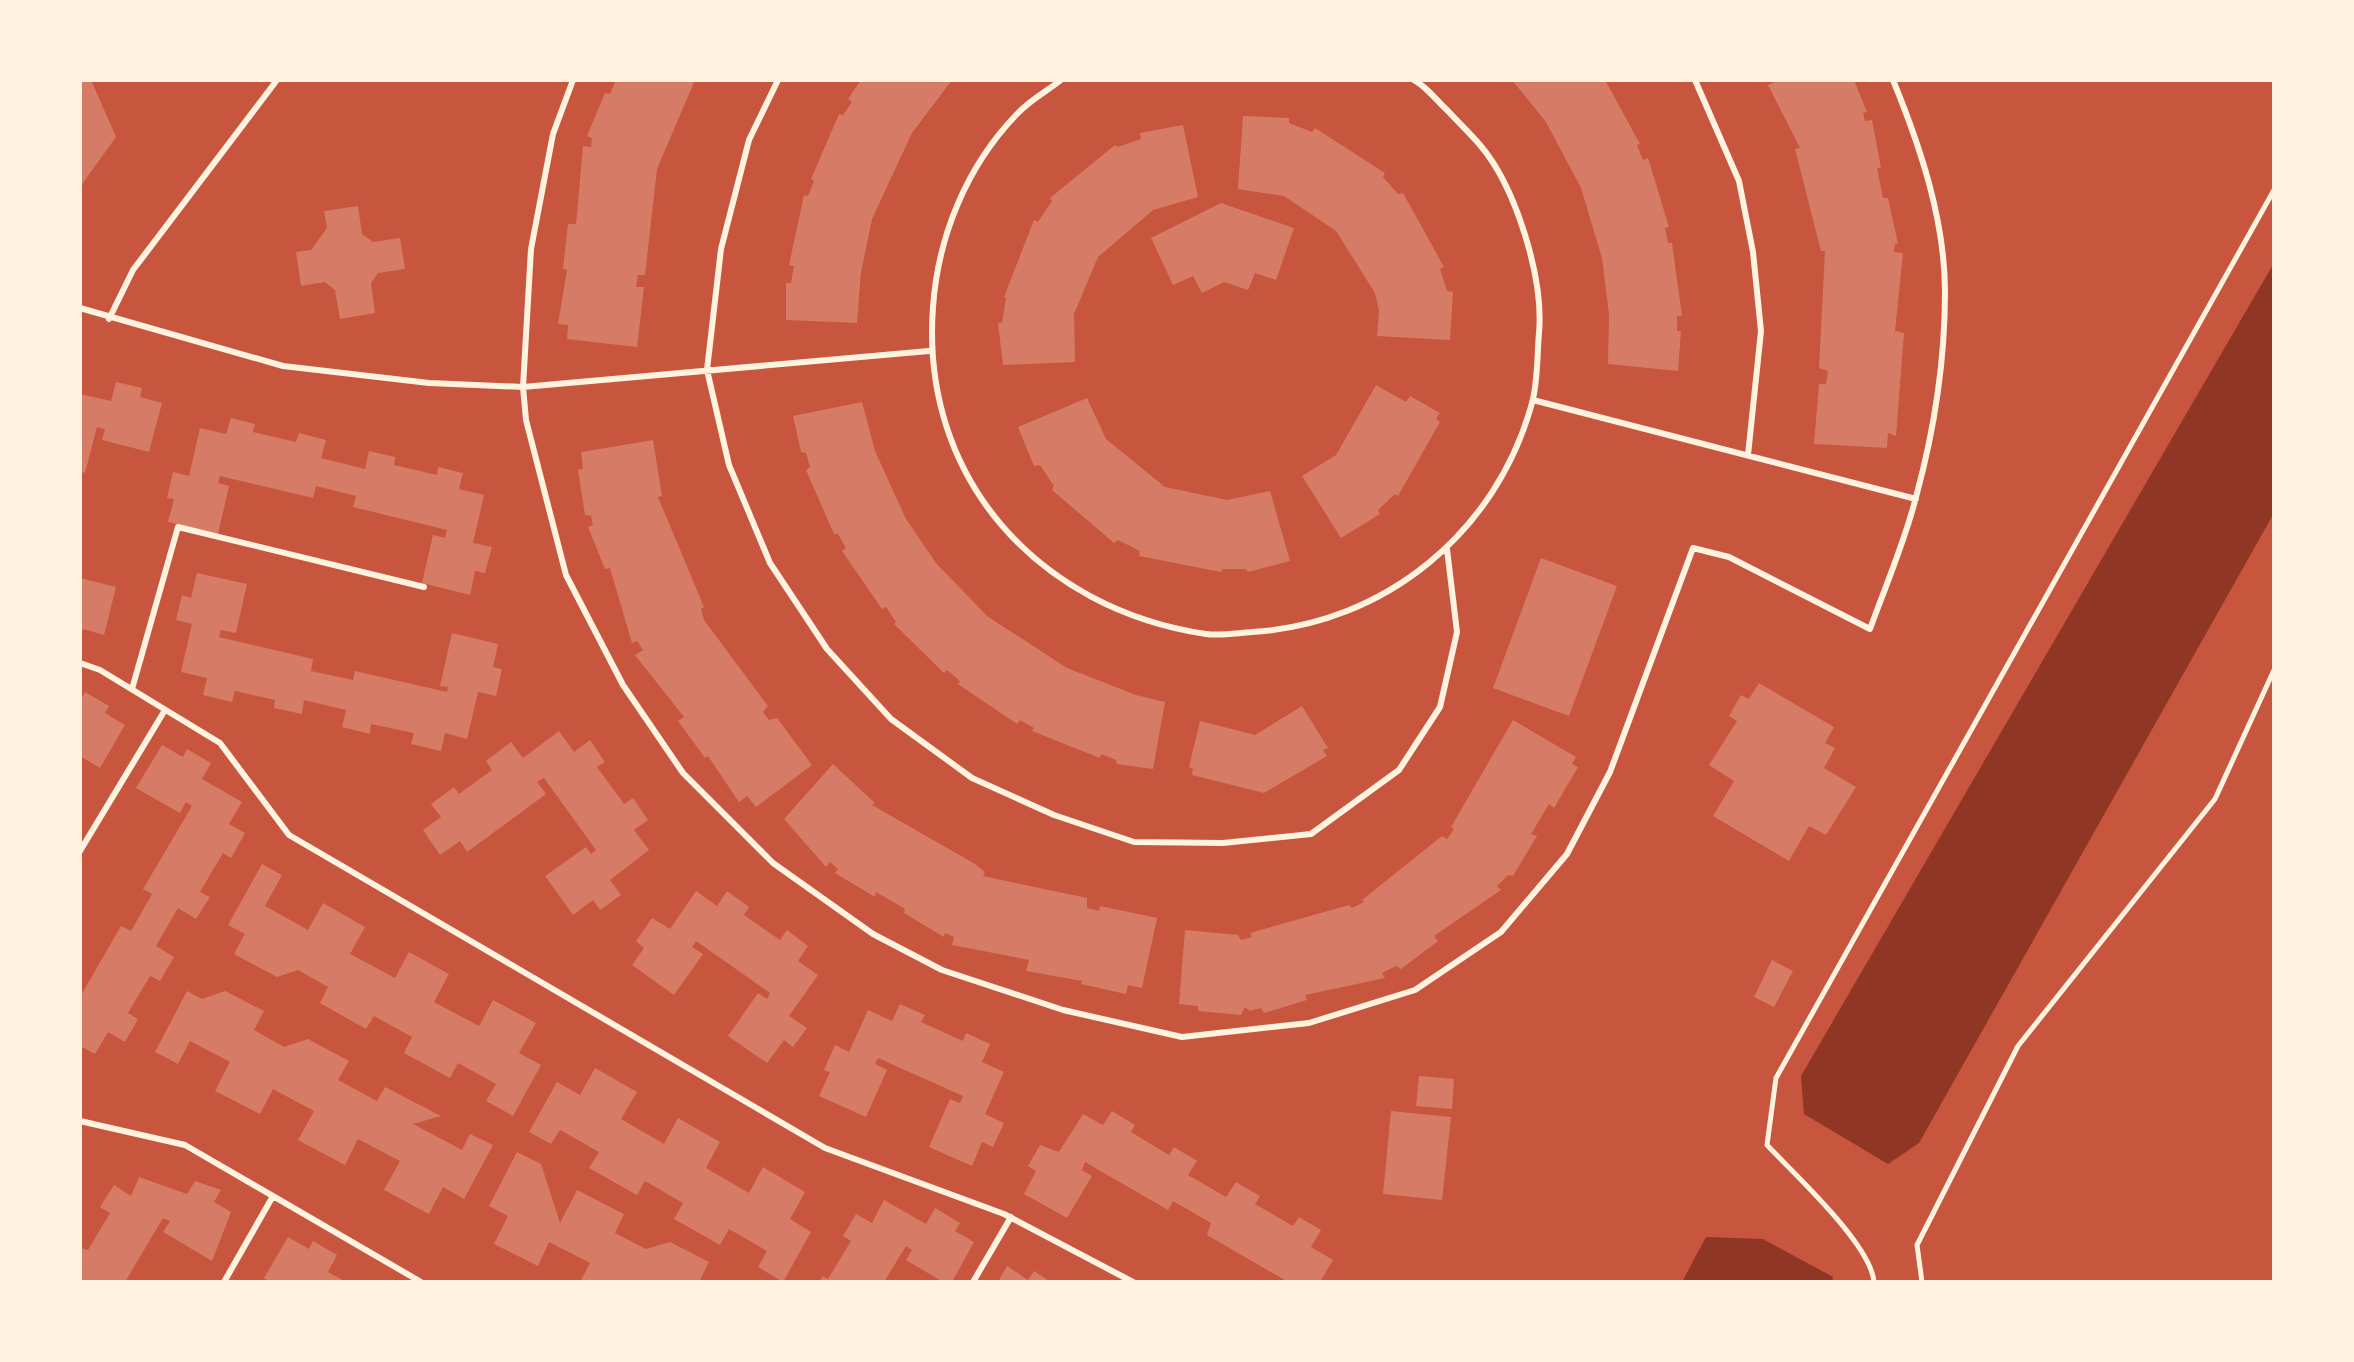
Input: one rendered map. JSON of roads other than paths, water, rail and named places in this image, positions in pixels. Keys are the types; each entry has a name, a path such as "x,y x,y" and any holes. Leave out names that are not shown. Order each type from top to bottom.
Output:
{"lane":[{"path":"109,319 133,270 277,80"},
{"path":"573,80 553,134 531,249 523,387 526,420 566,575 616,671 683,773 773,863 873,934 942,970 1063,1010 1182,1037 1309,1023 1415,990 1501,932 1567,854 1610,772 1693,548 1729,557 1870,629 1916,499 1936,410 1945,290 1936,217 1919,150 1893,80"},
{"path":"778,80 749,140 721,249 707,370 729,465 770,563 827,649 891,719 972,778 1054,815 1134,842 1223,843 1311,834 1399,770 1440,707 1457,632 1449,588 1447,549"},
{"path":"1061,80 1018,112 966,182 936,264 929,351 947,436 988,512 1049,574 1125,616 1209,635 1296,630 1377,600 1447,549 1485,505 1513,455 1533,400 1541,312 1524,225 1483,147 1414,80"},
{"path":"1695,80 1739,181 1753,252 1761,331 1748,455"},
{"path":"80,308 109,319 283,366 429,383 523,387 929,351"},
{"path":"1533,400 1916,499"},
{"path":"132,689 178,527 424,587"},
{"path":"80,663 100,670 220,743 289,835 825,1148 1011,1217 1133,1282"},
{"path":"80,851 165,710"},
{"path":"80,1121 185,1145 421,1282"},
{"path":"224,1282 273,1196"},
{"path":"973,1282 1011,1217"}]}
